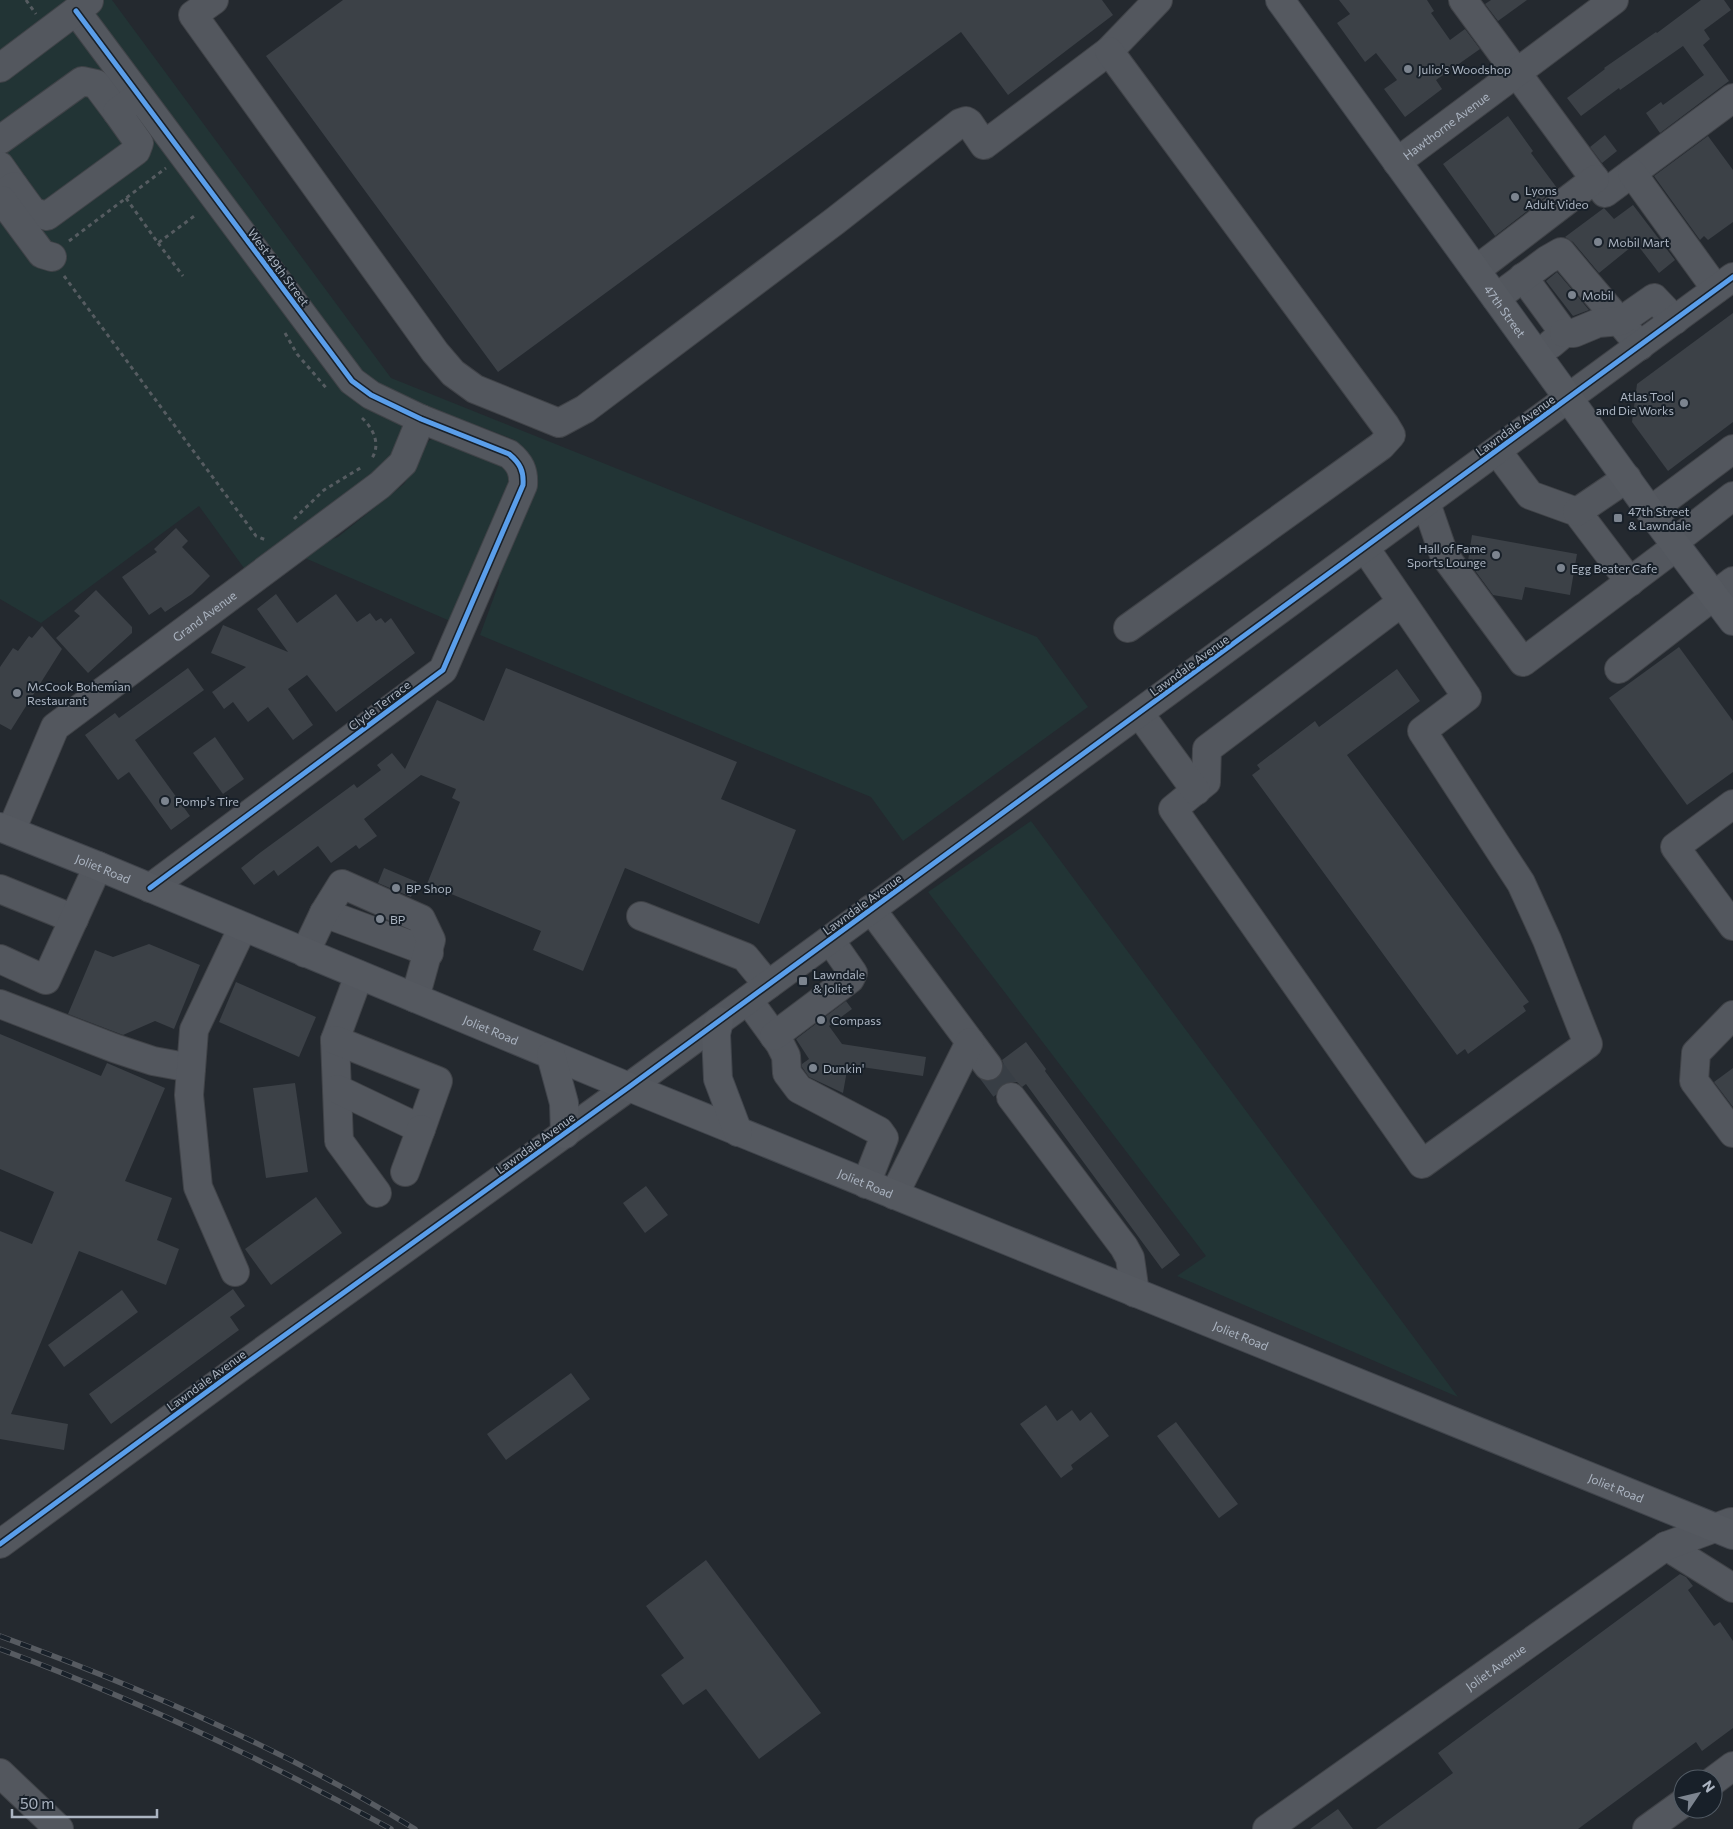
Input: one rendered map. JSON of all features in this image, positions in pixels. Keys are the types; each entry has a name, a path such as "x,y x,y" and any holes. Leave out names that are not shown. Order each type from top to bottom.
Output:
{"main road":[{"name":"47th Street","path":"1284,2 1397,162 1650,511 1675,544 1724,589 1733,621"},
{"name":"Joliet Road","path":"6,829 629,1088 1134,1292 1727,1528"},
{"path":"719,1021 716,1034 718,1078 738,1132"},
{"path":"551,1055 564,1103 565,1134"}],"street":[{"path":"214,0 193,15 435,352 454,373 475,389 559,423 584,409 624,380 835,221 960,123 966,121 984,145 1109,51 1158,0"},
{"path":"1462,0 1605,194 1632,173 1730,106"},
{"name":"Hawthorne Avenue","path":"1397,162 1614,0"},
{"path":"0,68 83,6"},
{"name":"West 49th Street","path":"83,6 138,96 352,381 371,395 421,419 509,454 521,467"},
{"path":"1109,51 1385,424 1391,435 1380,446 1128,628"},
{"path":"0,140 82,81 96,84 139,143 136,151 47,216 33,212 4,186"},
{"path":"117,112 138,96"},
{"path":"1632,173 1725,283"},
{"path":"1476,270 1595,180"},
{"path":"4,186 42,254 52,257"},
{"path":"1496,298 1561,252 1591,290 1621,321 1640,346"},
{"path":"1524,277 1564,334"},
{"name":"Lawndale Avenue","path":"0,1543 242,1366 629,1088 1725,283"},
{"path":"1538,355 1564,334 1574,333 1598,323 1621,321 1654,298 1675,320"},
{"name":"Grand Avenue","path":"6,829 55,727 380,485 402,463 421,419"},
{"path":"1650,511 1733,449"},
{"path":"1497,451 1530,495 1577,512 1630,582"},
{"name":"Clyde Terrace","path":"150,888 443,670 523,485 521,467"},
{"path":"1577,512 1627,478"},
{"path":"1426,503 1444,555 1523,662 1630,582 1733,496"},
{"path":"1365,548 1402,602 1467,697 1422,731 1521,883 1547,940 1588,1044 1422,1164 1173,809 1206,782 1207,749 1402,602"},
{"path":"1619,669 1724,589"},
{"path":"1139,713 1196,791"},
{"path":"1733,804 1675,847 1733,926"},
{"path":"0,959 46,980 98,866"},
{"path":"305,953 324,913 342,884 421,919 431,940 429,953 415,998"},
{"path":"0,889 74,920"},
{"path":"872,910 988,1066"},
{"path":"641,916 746,957 774,1036 786,1056 787,1073 798,1089 879,1131 884,1138 866,1184"},
{"path":"235,1272 198,1187 189,1095 194,1030 243,927"},
{"path":"774,1036 850,979 853,973 830,940"},
{"path":"358,975 335,1040 339,1141 377,1193"},
{"path":"0,1004 153,1061 191,1068"},
{"path":"1733,1015 1696,1053 1694,1080 1733,1133"},
{"path":"335,1040 438,1081 405,1172"},
{"path":"894,1195 970,1042"},
{"path":"337,1089 422,1129"},
{"path":"1011,1097 1124,1247 1130,1258 1134,1292"},
{"name":"Joliet Avenue","path":"1267,1829 1666,1546 1727,1528"},
{"path":"1666,1546 1733,1588"},
{"path":"0,1773 59,1829"},
{"path":"1647,1829 1673,1810"}],"path":[{"path":"26,0 40,19"},
{"path":"171,175 166,166 53,253 52,257 86,307 256,536 268,541"},
{"path":"126,198 183,276"},
{"path":"158,243 197,214 202,220"},
{"path":"284,331 297,354 329,391"},
{"path":"358,415 370,427 376,441 377,449 370,462"},
{"path":"291,522 324,490 365,466"}],"shaded area":[{"path":"0,0 112,0 391,378 1037,637 1088,707 903,841 871,797 480,635 499,583 498,572 530,458 515,440 421,404 401,459 249,575 199,506 41,623 0,599"},
{"path":"441,437 503,464 510,475 507,488 476,564 470,572 450,621 298,555 313,546 338,537 404,484 415,467 420,450 430,440"},
{"path":"1031,821 1458,1397 1177,1276 1206,1256 928,892"}],"building":[{"path":"343,0 1102,0 1113,15 1008,95 961,32 498,372 266,56"},
{"path":"1339,0 1427,0 1434,11 1431,13 1450,40 1465,29 1480,49 1436,80 1442,89 1405,117 1384,89 1397,80 1376,53 1365,62 1337,23 1350,14"},
{"path":"1491,0 1527,0 1498,21 1485,4"},
{"path":"1701,0 1724,0 1731,10 1704,30 1710,39 1703,45 1729,81 1660,133 1646,113 1661,102 1663,105 1704,75 1683,46 1620,90 1619,88 1581,116 1567,98 1604,68 1657,33"},
{"path":"1508,116 1533,151 1531,153 1557,188 1495,236 1443,164"},
{"path":"1605,135 1617,151 1602,163 1590,147"},
{"path":"1708,136 1733,170 1733,222 1708,240 1704,236 1700,240 1654,176"},
{"path":"1633,205 1675,260 1659,273 1636,243 1599,273 1573,242 1565,237 1604,208 1614,219"},
{"path":"1557,272 1589,310 1573,316 1546,281"},
{"name":"Atlas Tool and Die Works","path":"1733,313 1733,422 1668,471 1632,422 1637,384"},
{"path":"176,528 188,541 182,547 210,576 192,594 165,612 161,607 149,615 122,577 157,552 154,549"},
{"path":"1472,535 1577,554 1570,595 1525,587 1522,600 1493,595 1468,561"},
{"path":"96,590 132,627 132,633 88,673 56,638 80,616 74,611"},
{"path":"276,594 297,623 336,594 357,622 370,613 376,621 381,618 385,623 391,618 415,653 336,712 307,675 288,689 313,725 293,740 268,707 248,722 233,702 224,709 212,692 246,667 211,653 223,625 288,652 257,609"},
{"name":"McCook Bohemian Restaurant","path":"42,626 62,649 11,730 0,724 0,667 13,648 18,651 29,636 32,638"},
{"path":"1679,647 1733,721 1733,772 1687,805 1609,698"},
{"path":"188,668 204,690 135,740 190,816 171,830 129,772 118,780 85,735 115,713 119,718"},
{"path":"506,668 737,762 721,799 796,830 759,924 625,868 583,971 533,950 541,931 427,884 460,802 452,798 456,789 421,775 364,819 377,836 359,849 356,845 331,863 318,846 278,876 274,870 254,885 241,868 261,852 354,784 357,788 381,770 377,765 392,753 405,769 437,700 484,721"},
{"path":"1397,669 1420,701 1347,755 1529,1002 1523,1006 1526,1011 1468,1054 1465,1049 1457,1055 1252,775 1260,769 1257,765 1315,721 1319,727"},
{"path":"215,737 244,779 223,794 193,753"},
{"path":"384,868 417,882 411,897 378,883"},
{"path":"149,944 200,965 174,1029 155,1021 123,1035 68,1014 95,950 113,957"},
{"path":"236,982 316,1017 299,1057 219,1022"},
{"path":"846,1001 852,1009 829,1026 842,1044 926,1057 923,1076 848,1065 843,1093 809,1077 802,1064 809,1059 796,1039"},
{"path":"0,1034 101,1076 107,1063 165,1088 125,1181 172,1198 157,1240 179,1249 166,1285 79,1251 11,1414 68,1424 64,1450 0,1439 0,1231 32,1244 54,1192 0,1169"},
{"path":"1026,1042 1046,1069 1045,1071 1180,1255 1162,1269 1026,1084 1022,1087 1017,1082 1009,1082 1001,1085 996,1093 988,1081 998,1078 1004,1065 1002,1060"},
{"path":"1733,1068 1733,1107 1714,1082"},
{"path":"295,1083 308,1172 266,1178 253,1088"},
{"path":"646,1186 668,1215 645,1233 623,1203"},
{"path":"316,1197 342,1233 271,1285 245,1249"},
{"path":"233,1289 245,1306 230,1317 239,1330 111,1424 89,1394"},
{"path":"122,1290 138,1312 64,1367 48,1345"},
{"path":"571,1373 590,1399 506,1460 487,1434"},
{"path":"1046,1405 1057,1421 1072,1410 1080,1421 1091,1412 1109,1436 1071,1465 1073,1469 1061,1478 1020,1424"},
{"path":"1176,1422 1238,1504 1219,1518 1157,1436"},
{"path":"706,1560 821,1713 759,1759 706,1689 683,1705 661,1675 684,1658 646,1606"},
{"path":"1680,1574 1686,1577 1693,1586 1688,1590 1714,1626 1720,1622 1733,1641 1733,1728 1702,1751 1696,1742 1578,1829 1376,1829 1453,1773 1438,1753"},
{"path":"1338,1809 1353,1829 1310,1829"}],"tunnel":[{"path":"988,1066 1011,1097"}],"railway":[{"path":"0,1636 107,1677 212,1722 315,1773 415,1829"},
{"path":"0,1649 50,1668 199,1732 296,1779 391,1829"}],"cycle path":[{"path":"76,11 352,381 371,395 421,419 509,454 519,464 523,476 523,485 443,670 150,888"},
{"path":"0,1544 242,1366 629,1087 1733,277"}],"place":[{"name":"Julio's Woodshop","path":"1408,69"},
{"name":"Lyons Adult Video","path":"1515,197"},
{"name":"Mobil Mart","path":"1598,242"},
{"name":"Mobil","path":"1572,295"},
{"name":"Atlas Tool and Die Works","path":"1684,403"},
{"name":"47th Street & Lawndale","path":"1618,518"},
{"name":"Hall of Fame Sports Lounge","path":"1496,555"},
{"name":"Egg Beater Cafe","path":"1561,568"},
{"name":"McCook Bohemian Restaurant","path":"17,693"},
{"name":"Pomp's Tire","path":"165,801"},
{"name":"BP Shop","path":"396,888"},
{"name":"BP","path":"380,919"},
{"name":"Lawndale & Joliet","path":"803,981"},
{"name":"Compass","path":"821,1020"},
{"name":"Dunkin'","path":"813,1068"}]}
